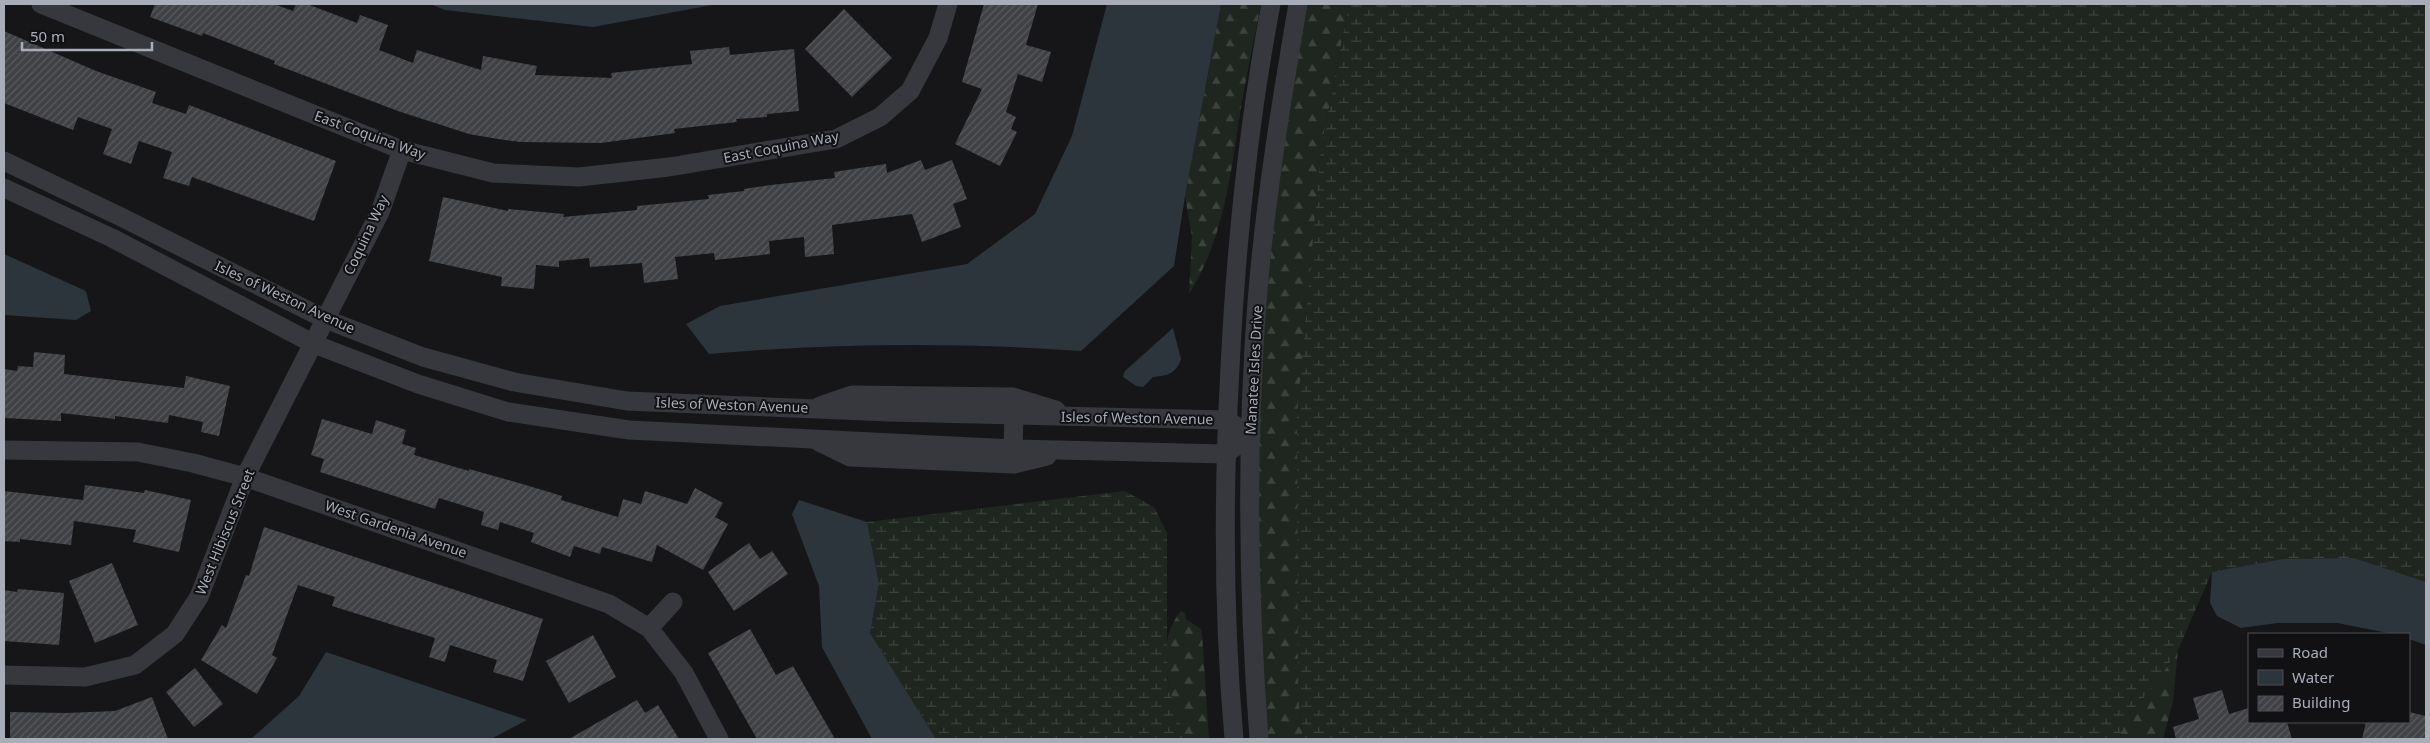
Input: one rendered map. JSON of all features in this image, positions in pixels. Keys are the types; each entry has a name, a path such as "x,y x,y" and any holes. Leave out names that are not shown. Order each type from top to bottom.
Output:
{"street":[{"name":"East Coquina Way","path":"41,4 402,150 493,174 579,177 651,169 836,139 880,117 910,91 938,38 948,4"},
{"name":"Manatee Isles Drive","path":"1234,739 1224,573 1225,454 1233,301 1241,208 1251,117 1271,4"},
{"name":"Manatee Isles Drive","path":"1259,739 1251,593 1251,436 1257,303 1279,114 1298,4"},
{"name":"Coquina Way","path":"314,344 380,212 402,150"},
{"name":"Isles of Weston Avenue","path":"4,161 325,319 424,357 514,382 627,401 889,412 1227,420 1251,436"},
{"name":"Isles of Weston Avenue","path":"4,188 112,238 314,344 418,384 508,412 629,430 812,438 888,450 1012,449 1225,454"},
{"name":"West Hibiscus Street","path":"4,675 84,677 135,665 175,634 199,598 245,478 314,344"},
{"path":"810,409 852,395 1014,397 1078,417"},
{"path":"889,412 888,450 1014,464 1075,450"},
{"path":"1012,449 1014,415"},
{"path":"1225,454 1251,436"},
{"name":"West Gardenia Avenue","path":"4,450 138,452 193,463 245,478 609,604 649,628 684,674 720,739"},
{"path":"649,628 673,602"}],"green space":[{"path":"1221,4 1261,4 1230,176 1219,225 1201,272 1189,294 1192,237 1185,196"},
{"path":"1298,4 1349,4 1321,149 1298,692 1303,739 1259,739 1251,436"},
{"path":"1349,4 2426,4 2426,582 2354,558 2212,572 2178,650 2154,686 2127,717 2119,739 1303,739 1298,692 1297,416 1321,149"},
{"path":"1125,491 1154,507 1167,533 1167,679 1184,739 936,739 870,633 879,584 867,522"},
{"path":"1181,611 1185,613 1186,619 1201,629 1209,739 1184,739 1170,691 1167,674 1167,641 1172,625"},
{"path":"2178,650 2173,702 2163,739 2119,739 2127,717 2154,686"}],"water":[{"path":"430,4 718,4 593,27 445,10"},
{"path":"1107,4 1221,4 1185,196 1174,266 1081,351 988,346 895,345 755,350 709,354 686,324 720,306 967,264 1035,214 1072,136"},
{"path":"4,254 86,291 91,311 76,320 4,315"},
{"path":"1173,328 1181,359 1174,371 1153,377 1143,387 1136,386 1123,377 1125,371"},
{"path":"799,500 867,522 879,584 870,633 936,739 872,739 822,647 819,586 792,514"},
{"path":"2354,558 2426,582 2426,645 2410,639 2410,633 2388,633 2337,623 2277,623 2241,628 2217,616 2210,603 2212,572 2283,559"},
{"path":"326,652 527,720 491,739 251,739 299,696"}],"building":[{"path":"155,4 274,4 293,11 296,4 307,4 357,23 360,15 388,25 379,50 413,63 417,50 481,70 483,56 537,66 535,75 612,78 611,73 692,64 690,51 729,47 730,55 794,49 799,111 767,114 767,117 736,119 737,122 674,129 675,133 601,143 520,142 498,139 469,134 398,111 274,64 275,61 203,33 202,36 150,17"},
{"path":"984,4 1038,4 1026,45 1051,52 1042,82 1018,74 1006,112 1016,117 1011,129 1017,132 1000,166 955,144 982,89 962,82"},
{"path":"844,9 892,58 852,97 805,49"},
{"path":"4,31 96,71 156,92 152,103 186,114 189,105 336,161 314,221 192,177 189,186 163,178 172,152 139,141 131,164 103,154 112,129 78,117 73,130 4,103"},
{"path":"921,160 925,170 952,160 967,199 953,204 961,227 922,242 912,214 832,225 834,254 805,257 804,237 769,241 770,254 715,260 714,253 675,257 678,279 644,283 642,263 590,267 589,258 559,261 559,267 536,265 534,289 501,286 502,277 429,261 443,197 508,211 508,209 564,214 563,217 637,210 637,206 709,199 708,195 744,191 744,189 771,185 835,178 834,172 886,164 887,173"},
{"path":"34,352 65,355 64,374 184,388 186,376 230,386 219,436 201,432 203,422 169,415 168,423 115,416 115,419 61,413 61,421 4,418 4,369 17,371 18,366 33,367"},
{"path":"322,419 372,434 376,420 406,430 402,444 416,448 414,455 562,496 561,500 618,517 623,499 641,504 645,491 687,504 695,488 723,503 715,517 728,524 703,570 657,545 652,562 602,547 600,554 574,546 570,557 531,542 534,533 500,522 498,530 481,525 484,512 439,498 435,509 320,472 324,459 311,455"},
{"path":"85,485 144,493 145,490 191,500 179,552 133,542 136,530 74,521 71,545 20,539 20,542 4,541 4,491 83,500"},
{"path":"264,527 543,619 523,681 493,672 497,660 450,645 445,662 429,657 435,638 332,606 335,597 298,585 272,655 277,658 257,694 201,660 222,625 226,628 246,575 249,576"},
{"path":"749,543 760,559 772,551 788,574 734,611 708,572"},
{"path":"112,563 138,625 95,643 69,581"},
{"path":"18,589 64,593 59,645 4,641 4,590 17,592"},
{"path":"750,629 776,675 793,666 835,739 757,739 708,653"},
{"path":"593,635 616,677 569,703 546,661"},
{"path":"195,668 223,704 194,727 166,692"},
{"path":"2222,690 2229,714 2248,708 2248,723 2287,723 2292,739 2176,739 2173,727 2199,719 2193,698"},
{"path":"152,697 168,739 10,739 10,712 66,713 115,711"},
{"path":"637,700 645,713 658,705 679,739 569,739"},
{"path":"2410,712 2426,716 2426,739 2362,739 2366,723 2410,723"}]}
